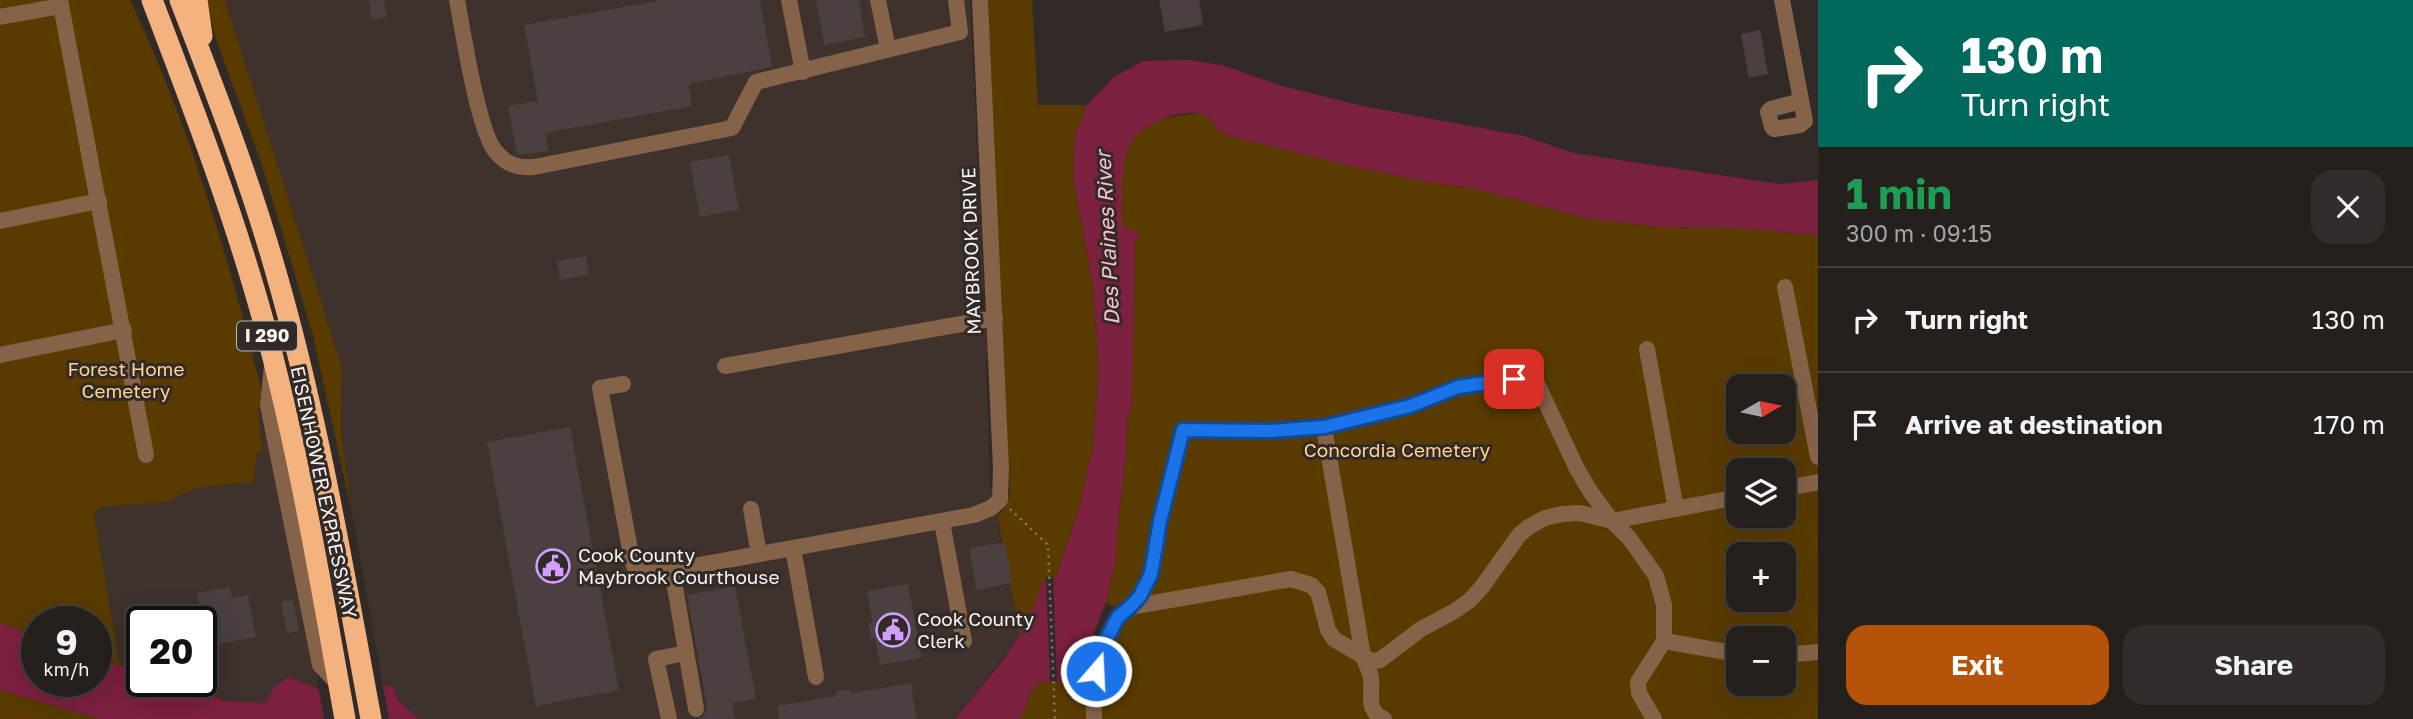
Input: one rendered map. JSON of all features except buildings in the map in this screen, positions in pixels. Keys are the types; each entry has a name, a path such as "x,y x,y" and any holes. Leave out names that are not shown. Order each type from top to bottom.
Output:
{"highway":[{"name":"EISENHOWER EXPRESSWAY","path":"152,0 216,169 272,357 303,495 345,719"},
{"name":"EISENHOWER EXPRESSWAY","path":"180,0 260,221 293,334 322,453 370,719"},
{"path":"197,0 206,69"}],"street":[{"path":"457,0 482,123 494,151 515,168 534,167 732,128 756,82 960,32 956,0"},
{"path":"789,0 803,72"},
{"path":"878,0 888,49"},
{"name":"MAYBROOK DRIVE","path":"981,0 1002,481 1000,500"},
{"path":"1783,0 1801,101"},
{"path":"0,18 60,3 146,455"},
{"path":"0,221 99,201"},
{"path":"1785,287 1818,457"},
{"path":"725,366 995,318"},
{"path":"0,355 124,330"},
{"path":"1647,349 1676,509"},
{"path":"1094,719 1094,681 1098,661 1118,617 1140,596 1151,574 1160,521 1183,430 1269,431 1324,427 1410,406 1475,383 1534,377 1590,491 1612,521 1630,539 1656,576 1664,605 1664,641 1638,682 1639,693 1654,719"},
{"path":"623,384 600,388 634,566 639,572 648,574 942,522 984,512 1000,500"},
{"path":"1324,427 1363,656 1370,676 1371,708 1384,719"},
{"path":"1796,486 1818,482"},
{"path":"1130,607 1291,579 1301,581 1318,592 1328,630 1334,639 1371,661 1380,660 1434,620 1469,601 1507,550 1530,526 1562,514 1595,515 1612,521 1726,499"},
{"path":"751,509 759,554"},
{"path":"942,522 964,641"},
{"path":"793,548 816,677"},
{"path":"671,570 696,709"},
{"path":"1664,641 1726,652"},
{"path":"1796,654 1818,652"},
{"path":"669,719 656,659 686,653"}],"path":[{"path":"1000,500 1046,542 1055,719"}],"shaded area":[{"path":"225,0 970,0 984,290 978,299 991,329 986,363 990,483 1020,636 955,719 419,719 398,699 392,686 383,687 352,513 341,432 342,367"},
{"path":"271,404 325,673 317,675 319,689 289,677 274,687 265,703 224,701 217,697 217,606 126,606 126,668 120,666 112,606 94,512 102,507 165,502 196,488 254,482 256,455 263,451 257,407"}],"green space":[{"name":"Forest Home Cemetery","path":"0,0 130,0 191,148 224,250 265,405 257,407 263,452 256,455 254,482 196,488 165,502 102,507 94,512 110,606 21,606 21,630 0,623"},
{"path":"205,0 225,0 342,367 341,432 352,513 313,336 262,165 218,45"},
{"path":"988,0 1032,0 1038,105 1087,105 1075,135 1073,177 1093,287 1099,370 1093,446 1079,508 1055,581 1041,582 1036,605 1020,636 997,515 1003,510 1010,495"},
{"name":"Concordia Cemetery","path":"1201,113 1210,119 1222,134 1351,166 1431,183 1472,188 1582,217 1657,227 1734,228 1818,235 1818,719 1019,719 1028,702 1027,697 1040,682 1089,679 1117,608 1106,603 1116,559 1127,448 1126,423 1132,405 1135,245 1139,232 1124,228 1122,171 1124,155 1138,133 1148,126 1173,117"},
{"name":"Forest Home Cemetery","path":"112,619 120,666 112,663"},
{"path":"0,690 100,719 0,719"}],"water":[{"name":"Des Plaines River","path":"1189,60 1222,65 1282,86 1358,105 1524,136 1573,153 1779,184 1818,180 1818,235 1734,228 1657,227 1582,217 1472,188 1431,183 1351,166 1222,134 1209,118 1195,113 1173,116 1151,125 1133,139 1126,155 1123,173 1122,220 1128,229 1139,231 1135,245 1132,405 1126,423 1127,448 1116,559 1106,603 1082,662 1086,680 1040,682 1027,697 1028,702 1019,719 955,719 1018,638 1036,602 1041,582 1055,581 1079,508 1093,446 1099,370 1093,287 1073,177 1075,135 1087,105 1114,77 1143,61"},
{"path":"0,623 21,630 21,696 0,690"},
{"path":"112,663 126,668 126,697 217,697 224,701 265,703 274,687 289,677 319,689 392,686 398,700 419,719 100,719 24,697 112,697"}],"pier":[{"path":"1053,576 1057,681 1050,681 1046,578"},
{"path":"318,685 383,686 389,719 324,719"}],"place":[{"name":"Cook County Maybrook Courthouse","path":"553,566"},
{"name":"Cook County Clerk","path":"893,630"}],"route":[{"path":"1096,671 1106,640 1118,617 1140,596 1151,574 1160,521 1183,430 1269,431 1324,427 1410,406 1458,387 1514,379"}]}
